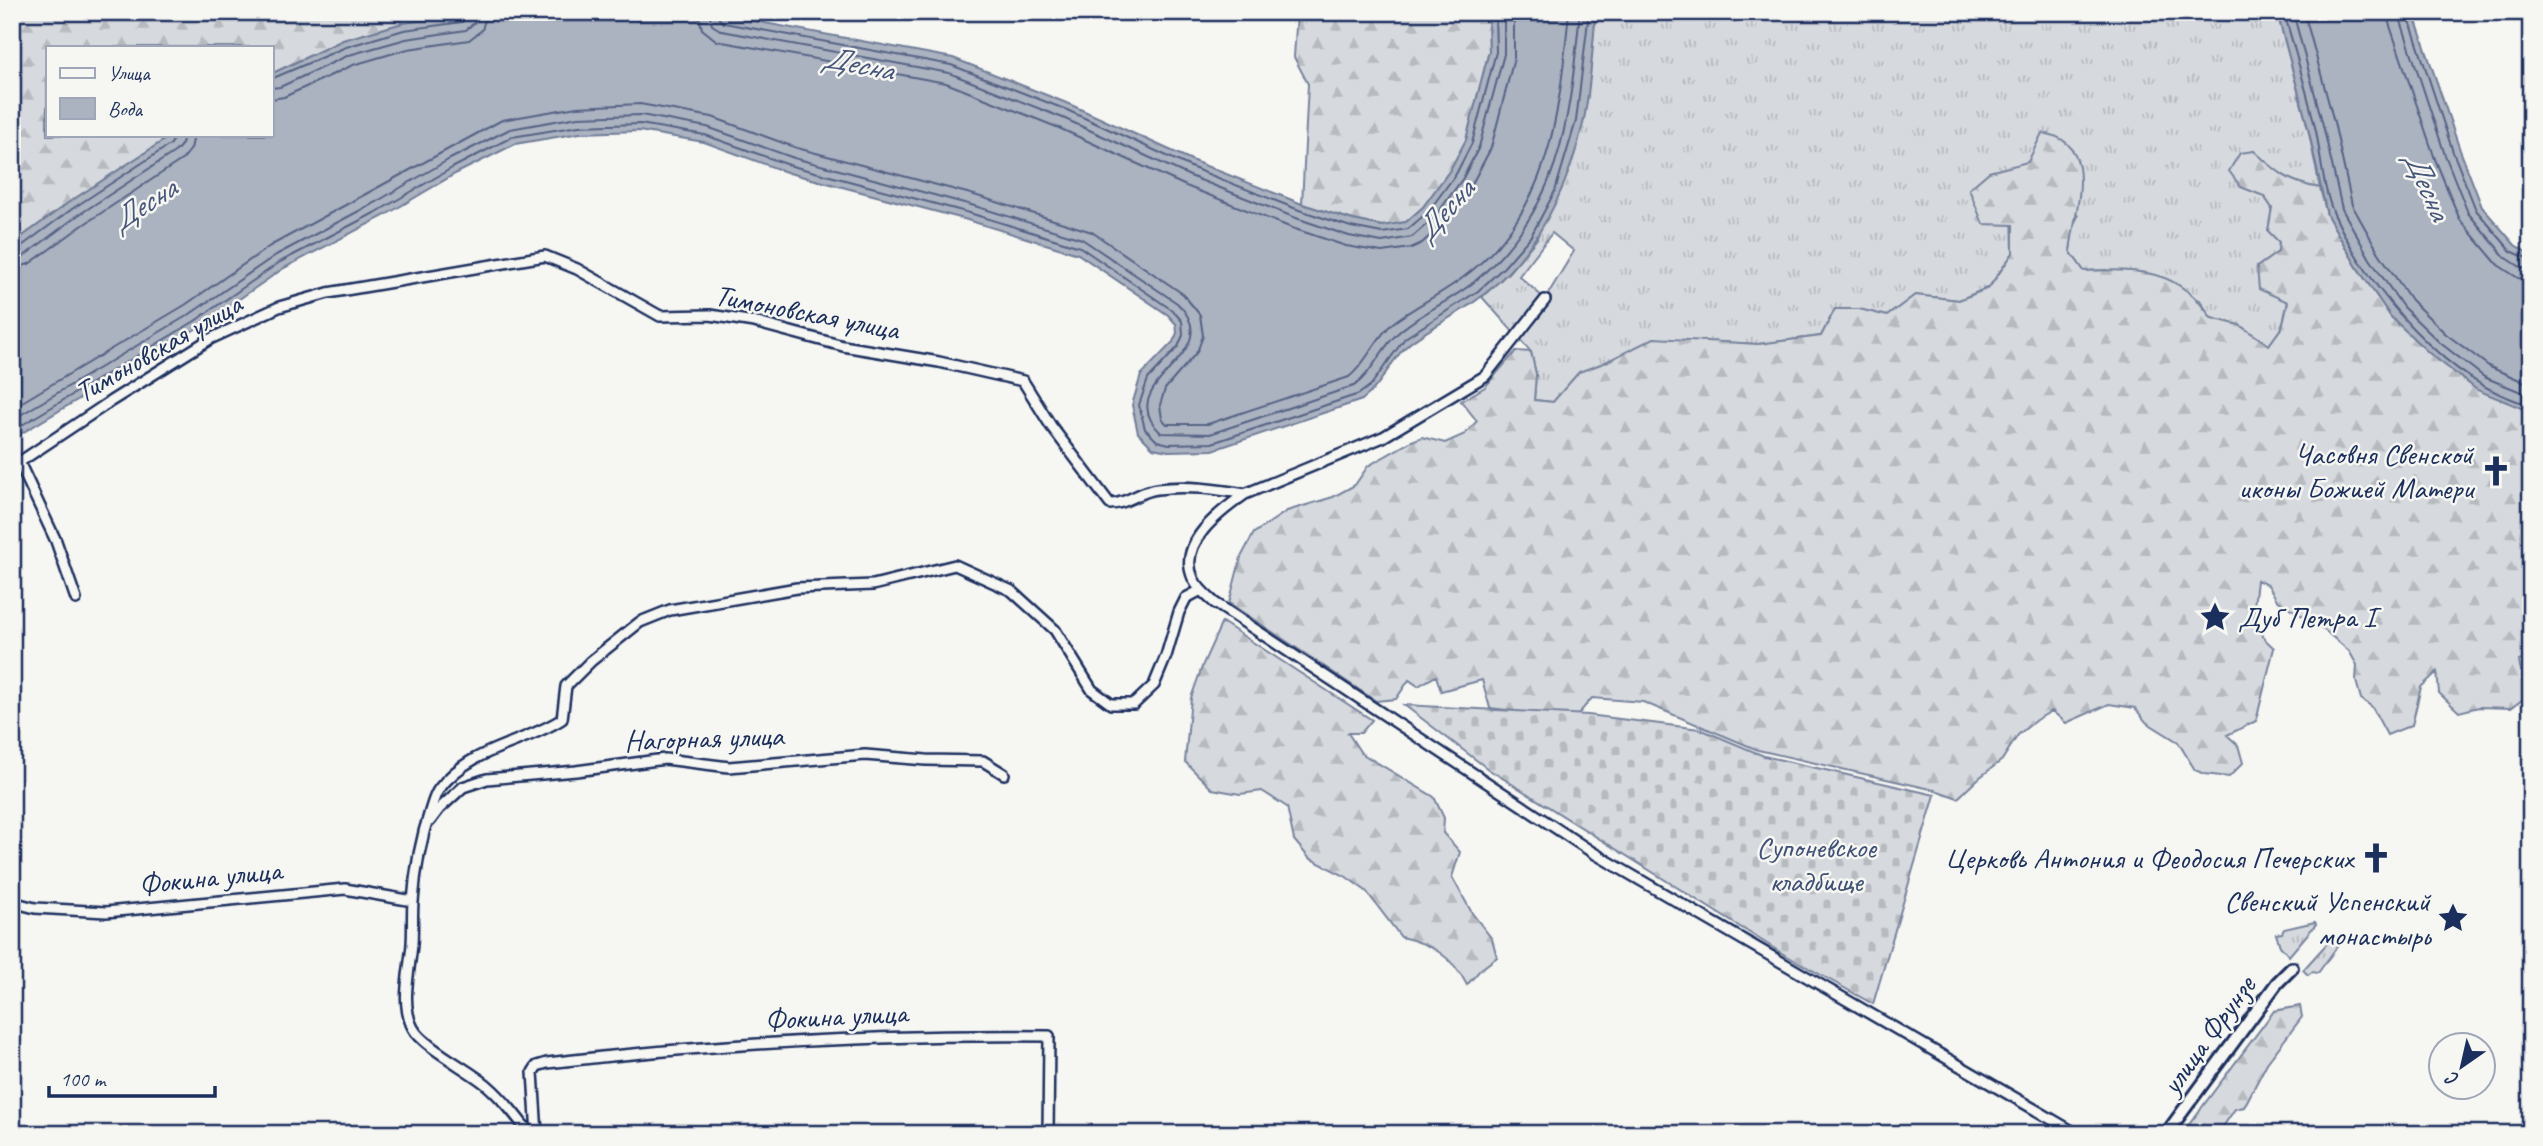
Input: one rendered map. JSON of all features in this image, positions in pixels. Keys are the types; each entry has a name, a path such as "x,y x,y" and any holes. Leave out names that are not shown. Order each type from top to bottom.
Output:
{"street":[{"name":"Тимоновская улица","path":"76,599 56,541 16,465 210,339 279,307 328,293 545,256 577,269 660,316 710,315 754,322 843,346 939,362 1023,381 1051,426 1110,504 1119,504 1154,489 1206,487 1245,494"},
{"path":"1545,300 1485,376 1383,437 1245,494 1211,521 1192,551 1189,565 1193,579 1215,603 1592,852 2077,1134"},
{"path":"530,1134 513,1111 487,1086 424,1041 413,1030 408,1016 407,992 413,901 423,831 438,790 463,767 492,748 542,732 562,719 566,686 591,661 640,622 670,610 797,588 873,585 955,565 1012,591 1055,630 1092,690 1111,704 1134,704 1154,685 1186,598 1201,590"},
{"name":"Нагорная улица","path":"423,831 439,809 463,788 486,779 665,759 729,767 864,755 983,761 1004,775"},
{"name":"Фокина улица","path":"12,902 35,908 106,912 345,889 413,901"},
{"name":"улица Фрунзе","path":"2166,1134 2277,983 2292,968"},
{"name":"Фокина улица","path":"537,1134 533,1072 537,1066 547,1063 770,1044 944,1035 1049,1036 1048,1134"}],"green space":[{"path":"12,12 82,12 92,16 98,12 385,12 403,23 343,40 273,73 273,46 46,46 46,136 170,136 68,203 12,244"},
{"path":"1297,12 1488,12 1489,51 1466,140 1450,170 1423,207 1406,222 1382,226 1302,204 1308,84 1294,57"},
{"path":"1596,12 2277,12 2308,128 2320,188 2284,176 2254,151 2241,187 2264,196 2272,208 2268,231 2279,242 2278,252 2257,267 2288,302 2282,327 2269,345 2239,325 2211,318 2200,300 2106,270 2084,271 2070,251 2073,226 2078,216 2028,162 2011,167 2013,253 1989,287 1959,300 1915,295 1887,316 1859,309 1835,309 1821,336 1758,344 1654,339 1579,372 1553,402 1534,400 1536,374 1531,352 1482,297 1509,272 1536,240 1583,123","holes":["1552,233 1574,251 1545,299 1519,276"]},
{"path":"2042,133 2061,139 2072,149 2078,164 2079,199 2070,251 2084,271 2122,270 2155,275 2171,281 2185,289 2211,318 2239,325 2269,345 2282,327 2288,302 2259,289 2257,267 2278,252 2279,242 2268,231 2272,208 2264,196 2241,187 2229,171 2240,153 2254,151 2284,176 2320,188 2327,215 2357,267 2391,317 2524,410 2531,412 2531,657 2519,661 2526,697 2511,708 2479,707 2459,712 2439,693 2437,672 2421,687 2412,725 2387,735 2372,707 2361,699 2356,681 2357,665 2349,651 2323,629 2277,600 2268,585 2257,580 2254,609 2256,625 2265,640 2274,648 2256,721 2227,735 2238,745 2243,763 2229,777 2204,774 2195,770 2178,742 2146,722 2135,708 2109,704 2066,723 2052,711 2036,720 2018,735 2002,760 1958,798 1935,790 1758,750 1643,702 1592,698 1575,718 1490,708 1482,680 1441,691 1436,676 1418,686 1409,680 1396,699 1376,701 1229,603 1241,557 1254,533 1287,511 1333,497 1355,485 1368,466 1412,441 1422,437 1445,443 1465,434 1477,421 1461,401 1485,387 1516,351 1531,352 1536,374 1534,400 1553,402 1579,372 1604,363 1654,338 1758,344 1821,336 1835,309 1859,309 1887,316 1915,295 1959,300 1989,288 2013,253 2013,225 1983,224 1969,189 1989,172 2028,162"},
{"path":"1222,622 1372,720 1361,733 1348,733 1361,753 1434,797 1444,818 1443,833 1460,852 1452,877 1472,913 1492,939 1497,957 1467,985 1455,966 1440,953 1422,943 1401,937 1366,891 1345,876 1309,858 1294,840 1287,807 1262,791 1240,794 1212,789 1185,762 1191,698"},
{"name":"Супоневское кладбище","path":"1404,705 1588,715 1700,729 1764,756 1935,795 1873,1004 1780,952 1488,769"},
{"path":"2315,922 2289,956 2280,946 2276,934 2282,933 2284,929"},
{"path":"2332,938 2339,944 2318,973 2312,972 2308,975 2303,970"},
{"path":"2300,1006 2302,1017 2267,1063 2244,1107 2235,1109 2218,1134 2182,1134 2274,1011"}],"water":[{"name":"Десна","path":"486,12 706,12 953,58 1069,104 1196,162 1302,204 1382,226 1406,222 1423,207 1450,170 1466,140 1489,51 1488,12 1596,12 1588,97 1576,149 1559,197 1519,260 1473,302 1403,349 1376,387 1362,400 1213,450 1168,451 1153,448 1138,433 1132,405 1141,375 1173,342 1177,333 1176,324 1168,315 1078,254 964,219 789,173 704,142 639,131 580,133 515,144 284,268 199,327 12,439 12,244 68,203 170,136 273,136 273,73 343,40 403,23"},
{"name":"Десна","path":"2277,12 2413,12 2482,207 2515,245 2531,255 2531,412 2477,390 2429,353 2391,317 2357,267 2327,215 2308,128"}],"place":[{"name":"Часовня Свенской иконы Божией Матери","path":"2496,471"},
{"name":"Дуб Петра I","path":"2215,617"},
{"name":"Церковь Антония и Феодосия Печерских","path":"2376,858"},
{"name":"Свенский Успенский монастырь","path":"2453,918"}]}
